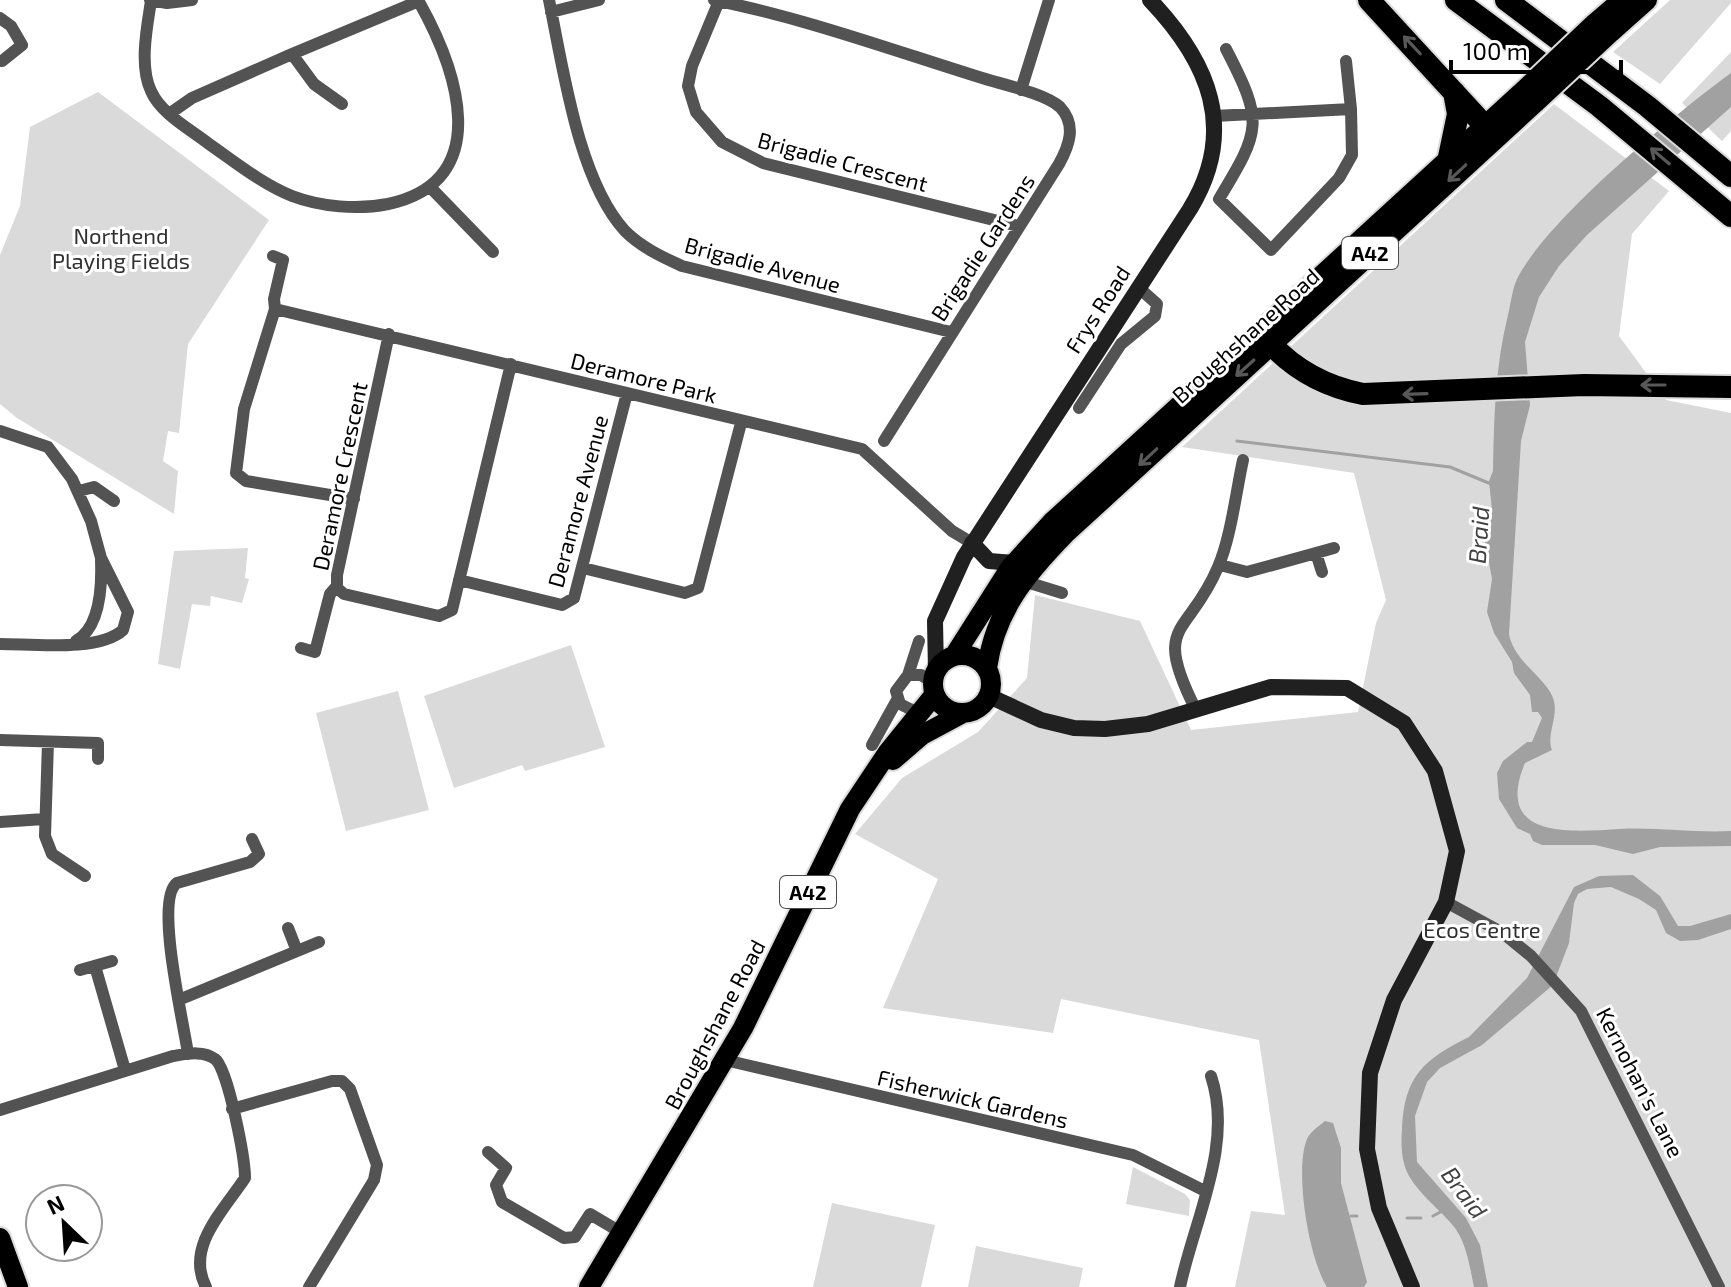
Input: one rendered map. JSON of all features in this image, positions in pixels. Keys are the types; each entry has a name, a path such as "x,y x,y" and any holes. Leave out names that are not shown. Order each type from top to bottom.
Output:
{"highway":[{"path":"1369,0 1490,132"},
{"path":"1456,0 1632,133 1731,216"},
{"path":"1506,0 1731,176"},
{"path":"1449,157 1458,114 1454,91"},
{"path":"1271,344 1300,369 1329,387 1363,394 1542,387 1731,387"}],"main road":[{"name":"A42","path":"1602,29 1622,0"},
{"name":"Broughshane Road","path":"987,668 995,629 1014,573 1065,534 1271,344 1490,132 1602,29 1647,0"},
{"name":"Broughshane Road","path":"941,672 1052,522 1449,157 1490,132"},
{"path":"1271,318 1268,330 1271,344"},
{"path":"963,713 946,708 941,672 972,657 987,668"},
{"name":"A42","path":"872,778 922,735 979,708 989,696 991,681 987,668"},
{"name":"A42","path":"872,778 888,752 920,714 941,672"},
{"name":"Broughshane Road","path":"589,1287 725,1060 837,831 872,778"},
{"path":"0,1238 18,1287"}],"street":[{"path":"169,114 192,98 418,0 435,35 460,120 458,144 445,171 431,188 406,200 368,207 294,196 265,182 169,114 149,86 147,45 150,0 192,0"},
{"path":"550,6 599,0"},
{"name":"Brigadie Gardens","path":"716,0 1021,90 1058,106 1067,119 1071,136 1062,159 884,441"},
{"name":"Brigadie Crescent","path":"716,0 688,86 696,112 722,142 763,163 1018,226"},
{"path":"1021,90 1049,0"},
{"name":"Frys Road","path":"941,672 927,640 939,605 972,543 1204,186 1215,144 1214,116 1206,78 1176,31 1150,0"},
{"name":"Brigadie Avenue","path":"550,6 587,162 601,195 625,231 653,253 682,266 951,332"},
{"path":"0,18 11,26 22,45 2,61"},
{"path":"1226,49 1253,114 1254,134 1250,147 1219,199 1271,250 1309,212 1352,155 1346,61"},
{"path":"292,54 314,84 342,104"},
{"path":"1214,116 1351,109"},
{"path":"431,188 493,252"},
{"path":"273,256 283,260 274,299 275,309 244,409 236,471 246,481 354,499"},
{"path":"1079,408 1121,344 1155,316 1155,300 1138,287"},
{"name":"Deramore Park","path":"275,309 389,334 741,423 862,449 952,531 972,543"},
{"name":"Deramore Crescent","path":"389,334 337,586 344,594 441,616 452,610 511,364"},
{"name":"Deramore Avenue","path":"459,580 562,605 577,594 627,393"},
{"path":"583,568 685,593 696,590 701,584 741,423"},
{"path":"0,431 48,447 79,491 101,558 126,604 126,626 112,638 69,645 0,644"},
{"path":"1196,710 1177,669 1174,643 1180,624 1220,565 1243,460"},
{"path":"79,491 94,487 114,501"},
{"path":"972,543 989,561 1062,593"},
{"path":"1220,565 1247,572 1334,548"},
{"path":"1316,553 1322,572"},
{"path":"69,645 85,636 91,626 101,583 101,558"},
{"path":"301,648 315,652 330,594 337,586"},
{"path":"872,745 897,700 900,682 908,675 927,640"},
{"path":"908,675 941,672"},
{"path":"989,696 1041,720 1074,728 1133,726 1271,687 1347,688 1404,723 1435,771 1457,851 1446,902 1394,1000 1370,1073 1367,1149 1379,1208 1412,1287"},
{"path":"897,700 920,714"},
{"path":"0,740 98,743 98,759"},
{"path":"48,742 45,836 52,854 85,876"},
{"path":"0,822 44,819"},
{"path":"188,1054 181,999 170,957 172,887 250,862 259,854 252,839"},
{"name":"Kernohan's Lane","path":"1446,902 1503,933 1531,956 1584,1016 1719,1287"},
{"path":"288,928 297,951"},
{"path":"181,999 319,942"},
{"path":"80,970 112,961"},
{"path":"95,966 125,1070"},
{"path":"0,1110 125,1070 188,1054 207,1054 221,1064 245,1178 199,1252 199,1270 206,1287"},
{"name":"Fisherwick Gardens","path":"725,1060 1133,1155 1205,1191"},
{"path":"1180,1287 1216,1154 1217,1093 1211,1076"},
{"path":"232,1109 332,1081 342,1081 350,1089 377,1165 374,1180 309,1287"},
{"path":"488,1152 506,1168 496,1185 502,1202 564,1238 575,1237 590,1214 622,1233"}],"green space":[{"path":"1670,0 1731,0 1731,3 1660,84 1613,52"},
{"path":"1731,52 1731,131 1722,141 1682,103"},
{"name":"Northend Playing Fields","path":"98,92 269,220 188,344 179,433 168,431 163,461 178,471 174,514 17,418 0,404 0,255 20,206 30,127"},
{"name":"Ecos Centre","path":"1554,104 1669,191 1632,234 1619,336 1666,400 1731,413 1731,1287 1235,1287 1251,1211 1285,1215 1259,1040 1061,999 1053,1033 883,1008 938,879 855,834 902,778 978,732 1027,678 1035,595 1140,621 1191,730 1358,712 1376,623 1386,600 1354,473 1182,447"},
{"path":"248,548 245,578 249,579 242,603 211,596 210,606 192,604 180,669 158,664 174,551"},
{"path":"571,645 605,747 525,771 522,765 454,788 424,696"},
{"path":"398,691 429,810 346,831 316,713"},
{"path":"1133,1167 1185,1194 1190,1200 1189,1216 1126,1204"},
{"path":"832,1203 935,1225 921,1287 813,1287"},
{"path":"976,1246 1083,1268 1079,1287 968,1287"}],"shaded area":[{"path":"1731,73 1731,107 1587,235 1559,266 1539,297 1525,342 1530,405 1521,441 1509,634 1517,653 1551,693 1555,707 1550,739 1552,750 1525,763 1518,788 1519,806 1528,819 1560,830 1731,831 1731,846 1660,847 1633,854 1595,845 1542,845 1517,828 1499,799 1497,773 1503,761 1527,742 1532,742 1542,718 1538,712 1532,712 1530,695 1514,673 1512,662 1494,633 1487,612 1492,579 1485,541 1492,510 1489,481 1493,471 1496,393 1500,354 1513,292 1517,279 1533,255 1583,198 1647,140"},
{"path":"1633,875 1660,896 1678,926 1690,926 1731,914 1731,929 1698,940 1680,941 1666,933 1656,910 1639,899 1611,887 1587,889 1578,894 1574,903 1569,943 1553,985 1482,1045 1440,1068 1427,1082 1415,1116 1417,1162 1466,1218 1480,1245 1488,1287 1474,1287 1468,1257 1455,1228 1411,1180 1405,1167 1402,1139 1404,1110 1412,1082 1440,1053 1469,1037 1527,978 1574,887 1599,876"},
{"path":"1325,1121 1333,1123 1341,1148 1341,1183 1367,1282 1364,1287 1327,1287 1309,1236 1303,1193 1303,1153 1308,1136"}],"waterway":[{"path":"1237,441 1450,467 1491,484"},
{"path":"1433,1216 1444,1210"},
{"path":"1351,1216 1357,1216"},
{"path":"1407,1218 1421,1218"}],"water label":[{"name":"Braid","path":"1478,535"},
{"name":"Braid","path":"1465,1192"}]}
